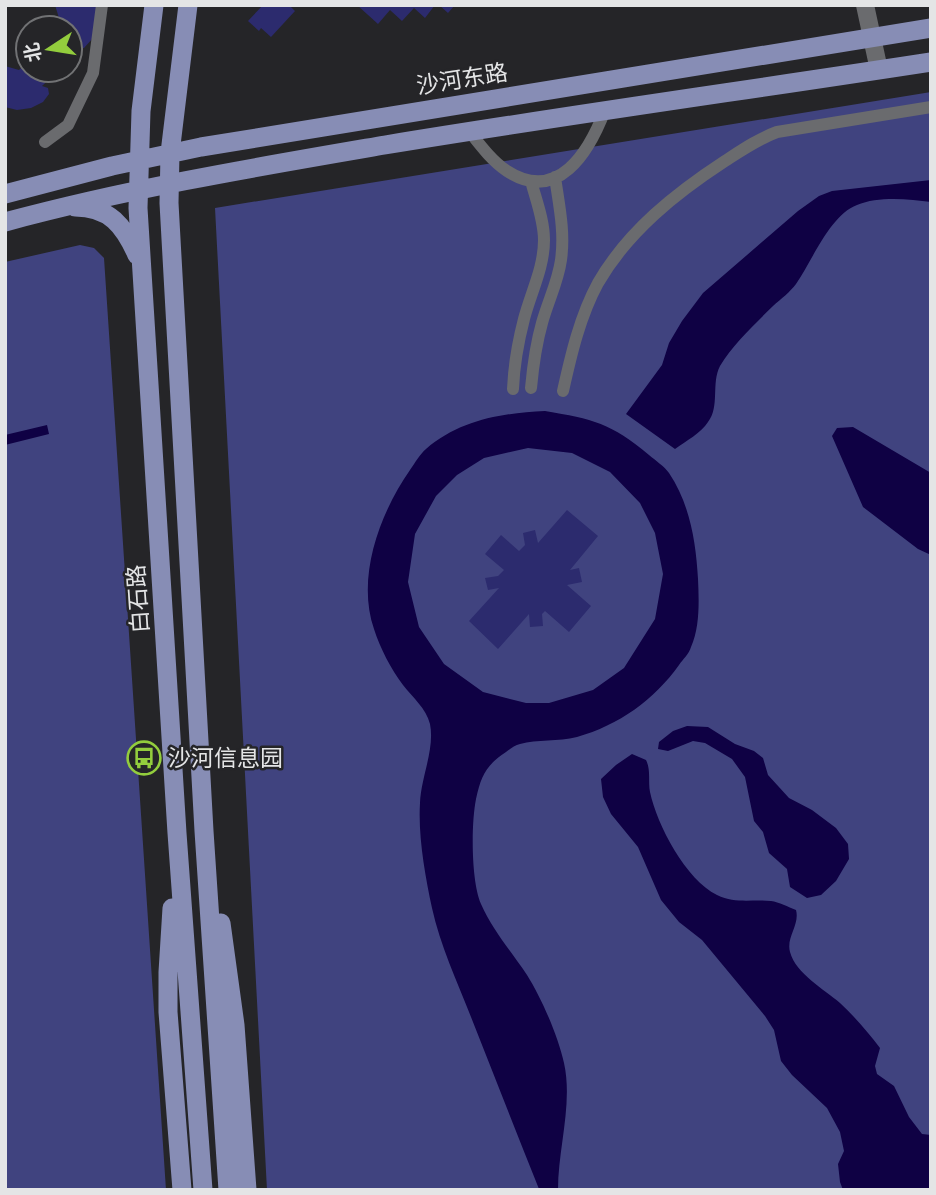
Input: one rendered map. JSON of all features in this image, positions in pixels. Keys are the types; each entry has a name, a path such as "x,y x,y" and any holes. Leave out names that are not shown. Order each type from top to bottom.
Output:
{"main road":[{"name":"白石路","path":"154,5 141,111 138,189 141,273 203,1190"},
{"path":"188,5 168,183 204,831 228,1190"},
{"name":"沙河东路","path":"5,194 170,153 931,28"},
{"path":"5,222 168,183 468,131 931,62"},
{"path":"60,207 93,209 115,218 131,242 141,273"},
{"path":"204,831 229,965 247,1190"},
{"path":"177,834 168,972 182,1190"}],"street":[{"path":"45,142 68,125 93,73 102,5"},
{"path":"865,5 879,70"},
{"path":"563,391 576,338 598,284 643,224 669,201 762,138 777,132 931,107"},
{"path":"468,131 507,171 531,181 555,177 568,171 586,151 605,110"},
{"path":"531,388 540,332 556,285 561,258 563,237 555,177"},
{"path":"513,389 514,363 524,317 538,279 543,255 542,222 531,181"}],"shaded area":[{"path":"931,92 931,1190 267,1190 215,208"},
{"path":"931,180 931,202 874,200 847,210 838,218 794,287 752,327 725,358 717,373 712,416 697,433 675,449 626,414 662,365 669,343 703,293 798,211 819,196 832,191"},
{"path":"80,245 94,248 104,258 166,1190 5,1190 5,262"},
{"path":"545,411 601,424 636,444 665,468 676,485 691,524 696,552 699,605 690,650 669,678 647,700 621,718 592,732 570,739 527,742 513,747 489,767 482,777 476,799 473,852 475,881 481,904 538,995 554,1030 564,1063 567,1094 558,1190 539,1189 440,936 427,882 420,829 421,793 431,743 430,724 383,651 369,609 368,588 374,546 381,525 399,487 424,451 439,439 467,425 497,416","holes":["528,448 572,453 610,472 640,503 655,533 663,574 655,619 624,668 593,690 549,703 526,703 483,692 444,664 419,627 408,582 415,534 436,496 457,475 484,458"]},
{"path":"47,425 49,434 5,445 5,435"},
{"path":"853,427 931,473 931,555 918,549 863,507 832,436 837,428"},
{"path":"687,726 708,727 735,744 754,751 763,758 768,775 789,798 812,810 836,828 848,844 849,859 836,881 821,895 807,898 790,887 787,869 769,853 763,832 754,821 745,777 732,759 705,743 693,741 668,751 658,749 659,742 673,731"},
{"path":"632,754 646,760 650,792 659,820 674,850 694,877 706,888 724,898 771,901 796,910 789,947 793,960 804,974 850,1013 880,1048 875,1066 877,1074 894,1086 909,1117 922,1134 931,1135 931,1190 843,1190 838,1164 844,1151 840,1132 827,1108 781,1061 774,1030 765,1016 702,940 679,922 661,900 638,847 611,814 603,797 601,779"}],"building":[{"path":"55,5 96,5 98,11 93,38 84,48 84,14 58,14"},
{"path":"263,5 289,5 295,11 271,37 248,21"},
{"path":"357,5 435,5 425,18 414,8 402,21 390,10 378,24"},
{"path":"439,5 455,5 448,13"},
{"path":"5,66 14,69 14,84 44,84 42,86 48,88 49,94 43,102 31,108 17,110 5,107"},
{"path":"567,510 598,536 570,570 579,568 582,582 567,585 591,606 569,632 545,611 542,614 543,626 530,627 529,614 498,649 469,621 499,588 488,590 485,578 498,576 504,570 485,554 501,535 519,551 525,545 523,533 535,530 538,543"}],"place":[{"name":"沙河信息园","path":"144,758"}]}
